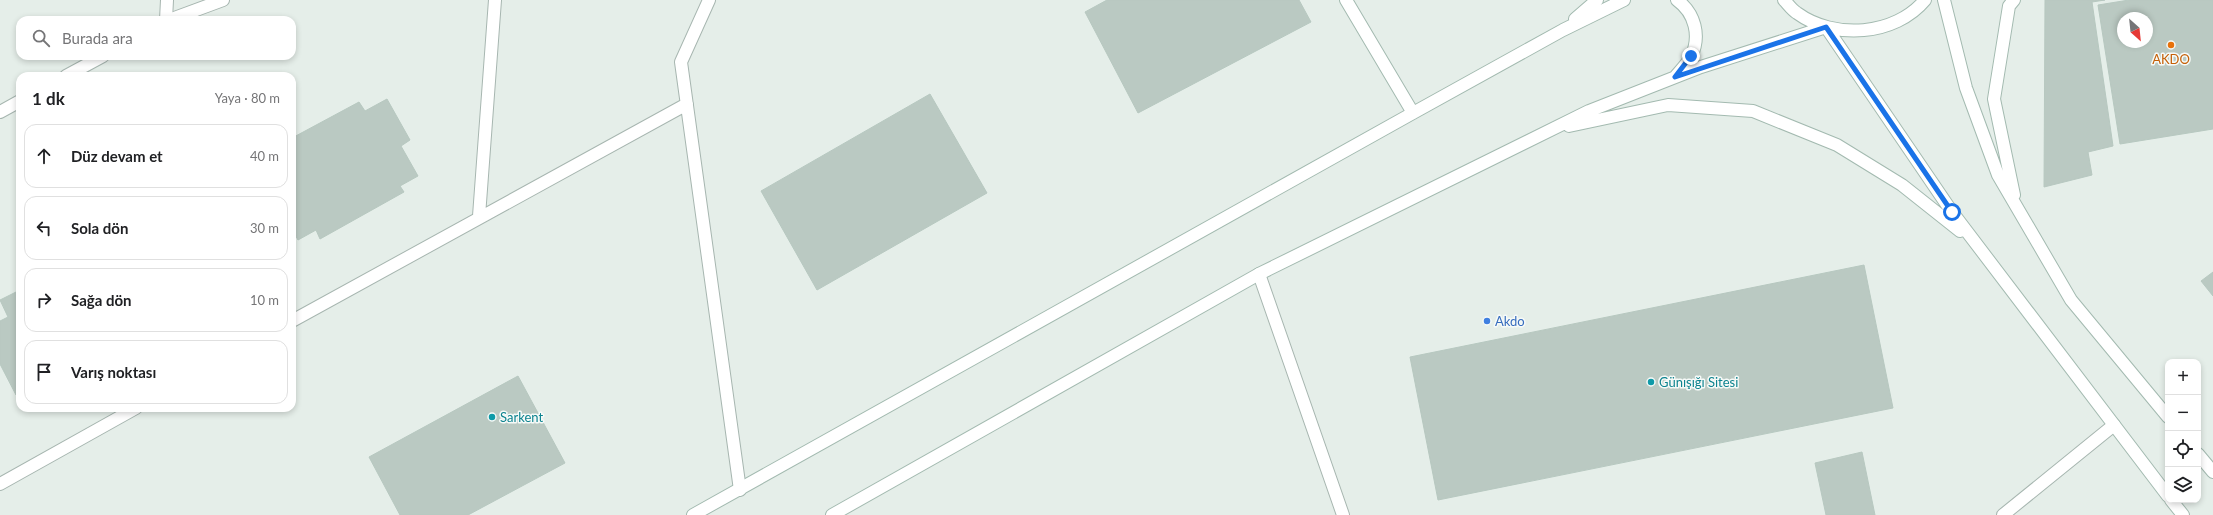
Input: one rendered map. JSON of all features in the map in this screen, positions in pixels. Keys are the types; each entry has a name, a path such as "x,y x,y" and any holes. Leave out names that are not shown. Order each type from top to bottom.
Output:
{"main road":[{"path":"166,16 167,0"},
{"path":"180,16 223,0"},
{"path":"479,216 495,0"},
{"path":"709,0 681,62 740,490"},
{"path":"1346,0 1413,113"},
{"path":"1563,30 1597,0"},
{"path":"693,515 1563,30 1624,0"},
{"path":"1675,77 1691,56 1695,42 1696,27 1690,13 1677,0"},
{"path":"1784,0 1797,13 1826,27 1859,31 1890,24 1919,8 1926,0"},
{"path":"1944,0 1966,88 1998,175 2071,300 2165,413"},
{"path":"2014,0 2009,6 1994,99 2016,206"},
{"path":"832,515 1259,274 1550,130 1589,111 1675,77 1826,27"},
{"path":"1826,27 1973,241 2165,492"},
{"path":"73,72 96,60"},
{"path":"0,112 16,103"},
{"path":"296,319 479,216 687,104"},
{"path":"1550,130 1668,105 1753,111 1837,145 1902,185 1973,241"},
{"path":"1259,274 1343,515"},
{"path":"0,484 129,412"},
{"path":"2003,515 2114,425"},
{"path":"2201,458 2213,472"},
{"path":"2173,503 2183,515"}],"building":[{"path":"1107,0 1299,0 1311,22 1138,113 1085,12"},
{"path":"2045,0 2105,0 2092,2 2113,146 2088,152 2092,175 2044,187"},
{"path":"2129,0 2213,0 2213,129 2120,144 2098,5"},
{"path":"930,94 987,193 817,290 761,191"},
{"path":"387,99 410,140 401,146 418,176 400,186 404,192 320,239 316,230 298,240 296,236 296,136 359,102 365,111"},
{"name":"Günışığı Sitesi","path":"1864,265 1893,408 1438,500 1410,357"},
{"path":"2213,272 2213,296 2201,281"},
{"path":"16,292 16,395 0,364 0,321 8,317 0,300"},
{"name":"Sarkent","path":"518,376 565,463 468,515 400,515 369,457"},
{"path":"1862,452 1875,515 1826,515 1815,463"}],"place":[{"name":"AKDO","path":"2171,45"},
{"name":"Akdo","path":"1487,321"},
{"name":"Günışığı Sitesi","path":"1651,382"},
{"name":"Sarkent","path":"492,417"}],"route":[{"path":"1691,56 1675,77 1701,67 1826,27 1952,212"}]}
